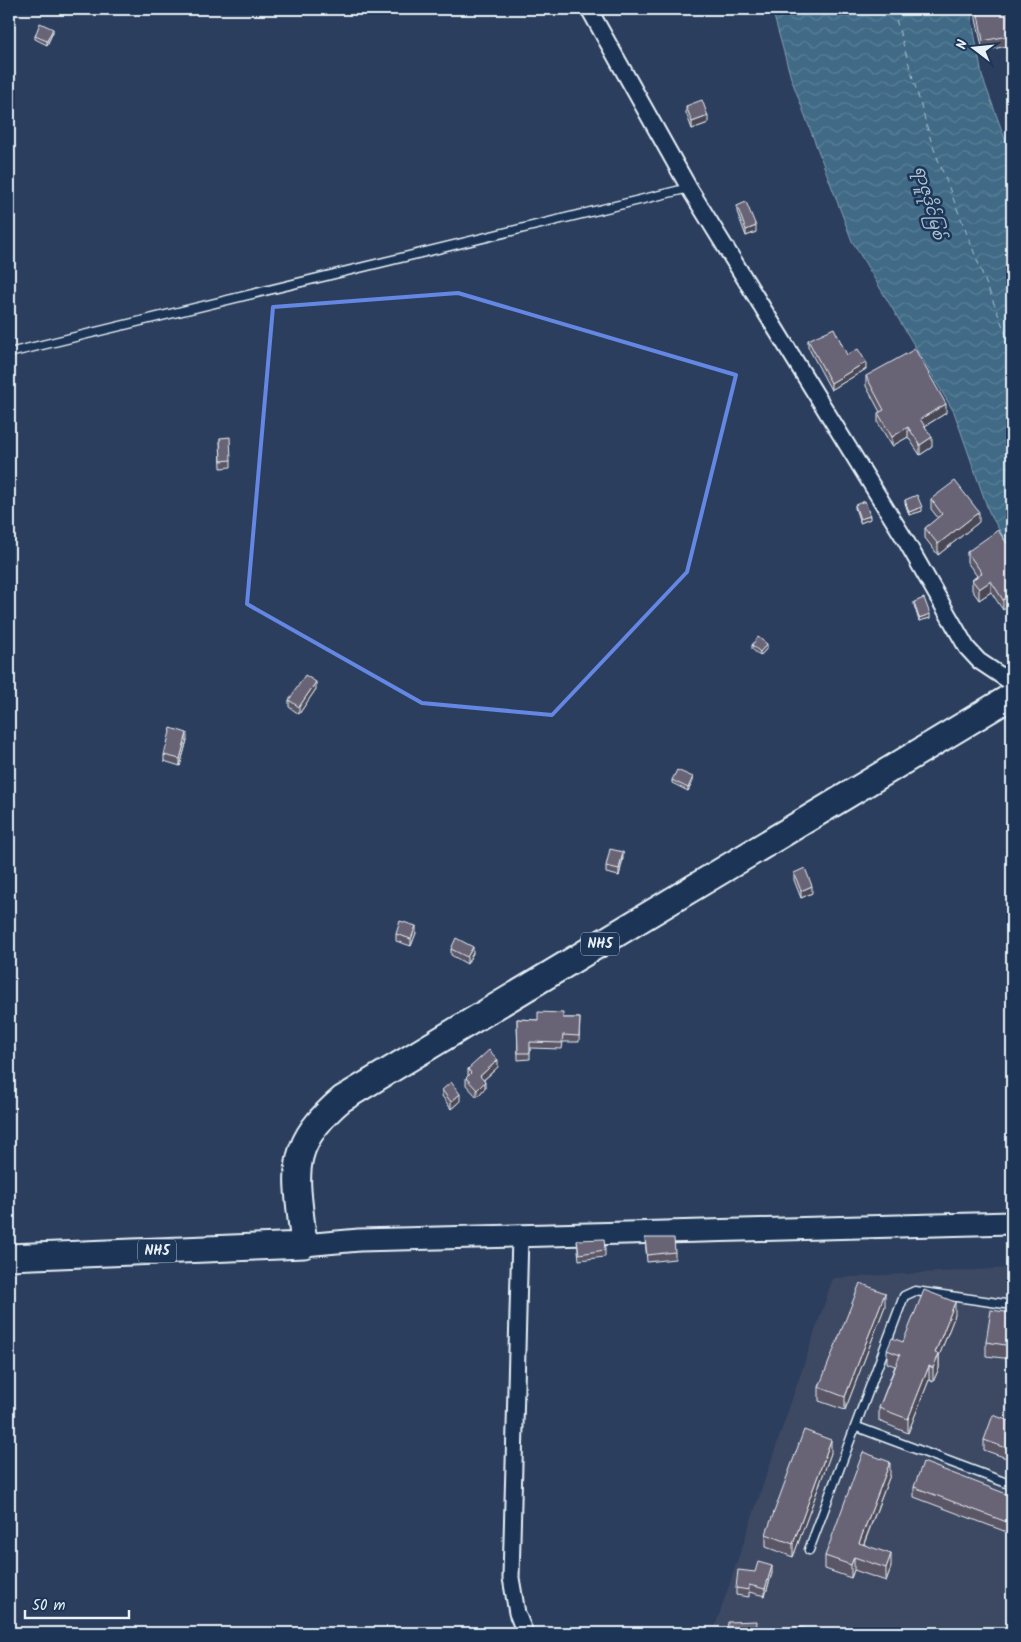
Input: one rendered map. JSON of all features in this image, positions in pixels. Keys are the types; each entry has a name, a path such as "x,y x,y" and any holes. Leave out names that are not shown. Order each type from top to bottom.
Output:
{"highway":[{"name":"NH5","path":"9,1258 304,1245 296,1175 300,1152 320,1118 342,1099 1005,700"}],"main road":[{"path":"304,1245 358,1240 1012,1223"}],"street":[{"path":"589,9 689,188 906,541 967,648 980,661 1012,684"},
{"path":"520,1236 511,1578 517,1613 526,1633"}],"lane":[{"path":"9,354 689,188"},
{"path":"810,1550 904,1296 915,1291 1012,1305"},
{"path":"857,1427 1012,1485"}],"highlighted area":[{"path":"458,293 736,375 687,572 552,715 422,703 247,604 273,307"}],"shaded area":[{"path":"1012,1268 1012,1633 713,1633 833,1278"}],"water":[{"name":"ရာဇူဒိုင်မြစ်","path":"772,9 970,9 982,76 1012,158 1012,552 989,512 954,412 852,241 791,78"}],"building":[{"path":"977,9 1012,9 1012,35 983,41"},
{"path":"40,23 53,29 47,41 35,36"},
{"path":"702,100 708,116 692,122 686,106"},
{"path":"746,202 756,226 746,230 737,206"},
{"path":"834,328 847,355 858,349 866,362 831,383 808,340"},
{"path":"915,349 946,404 920,419 932,437 920,445 908,427 892,437 878,413 884,410 866,376"},
{"path":"230,437 231,460 221,461 220,438"},
{"path":"955,481 979,512 938,544 925,528 942,514 931,499"},
{"path":"917,495 922,507 909,512 905,500"},
{"path":"865,501 870,516 860,519 855,505"},
{"path":"998,530 1012,551 1012,594 1003,600 991,581 979,589 972,580 982,573 967,552"},
{"path":"924,598 930,614 919,618 914,602"},
{"path":"758,637 767,644 760,652 752,645"},
{"path":"305,675 316,682 299,707 289,700"},
{"path":"171,728 187,733 180,759 164,755"},
{"path":"677,770 693,777 688,788 672,780"},
{"path":"610,849 623,852 619,869 606,866"},
{"path":"805,868 812,886 801,891 794,873"},
{"path":"400,921 416,926 411,939 396,934"},
{"path":"456,938 473,947 467,957 451,949"},
{"path":"538,1012 563,1013 563,1018 580,1018 579,1036 563,1035 562,1043 530,1042 530,1053 518,1053 517,1019 538,1020"},
{"path":"489,1050 498,1060 480,1076 485,1082 477,1090 466,1078 471,1073 468,1069"},
{"path":"451,1082 460,1094 451,1102 442,1090"},
{"path":"645,1238 674,1238 675,1252 647,1255"},
{"path":"604,1239 605,1250 579,1254 577,1240"},
{"path":"860,1283 885,1293 845,1397 819,1387"},
{"path":"924,1290 955,1302 935,1353 939,1354 933,1368 929,1366 908,1419 879,1408 900,1355 887,1350 892,1338 903,1342"},
{"path":"991,1310 1012,1313 1012,1346 986,1342"},
{"path":"993,1415 1012,1422 1012,1450 984,1440"},
{"path":"804,1430 831,1440 793,1544 766,1534"},
{"path":"863,1452 890,1462 859,1543 891,1554 886,1568 854,1557 851,1565 825,1556"},
{"path":"923,1462 1012,1496 1012,1524 914,1487"},
{"path":"758,1562 772,1566 765,1589 749,1585 749,1590 736,1588 738,1570 755,1572"},
{"path":"757,1621 756,1633 708,1633 727,1632 728,1622"},
{"path":"791,1627 805,1628 805,1633 791,1633"}],"ferry route":[{"path":"893,9 932,144 1012,350"}]}
